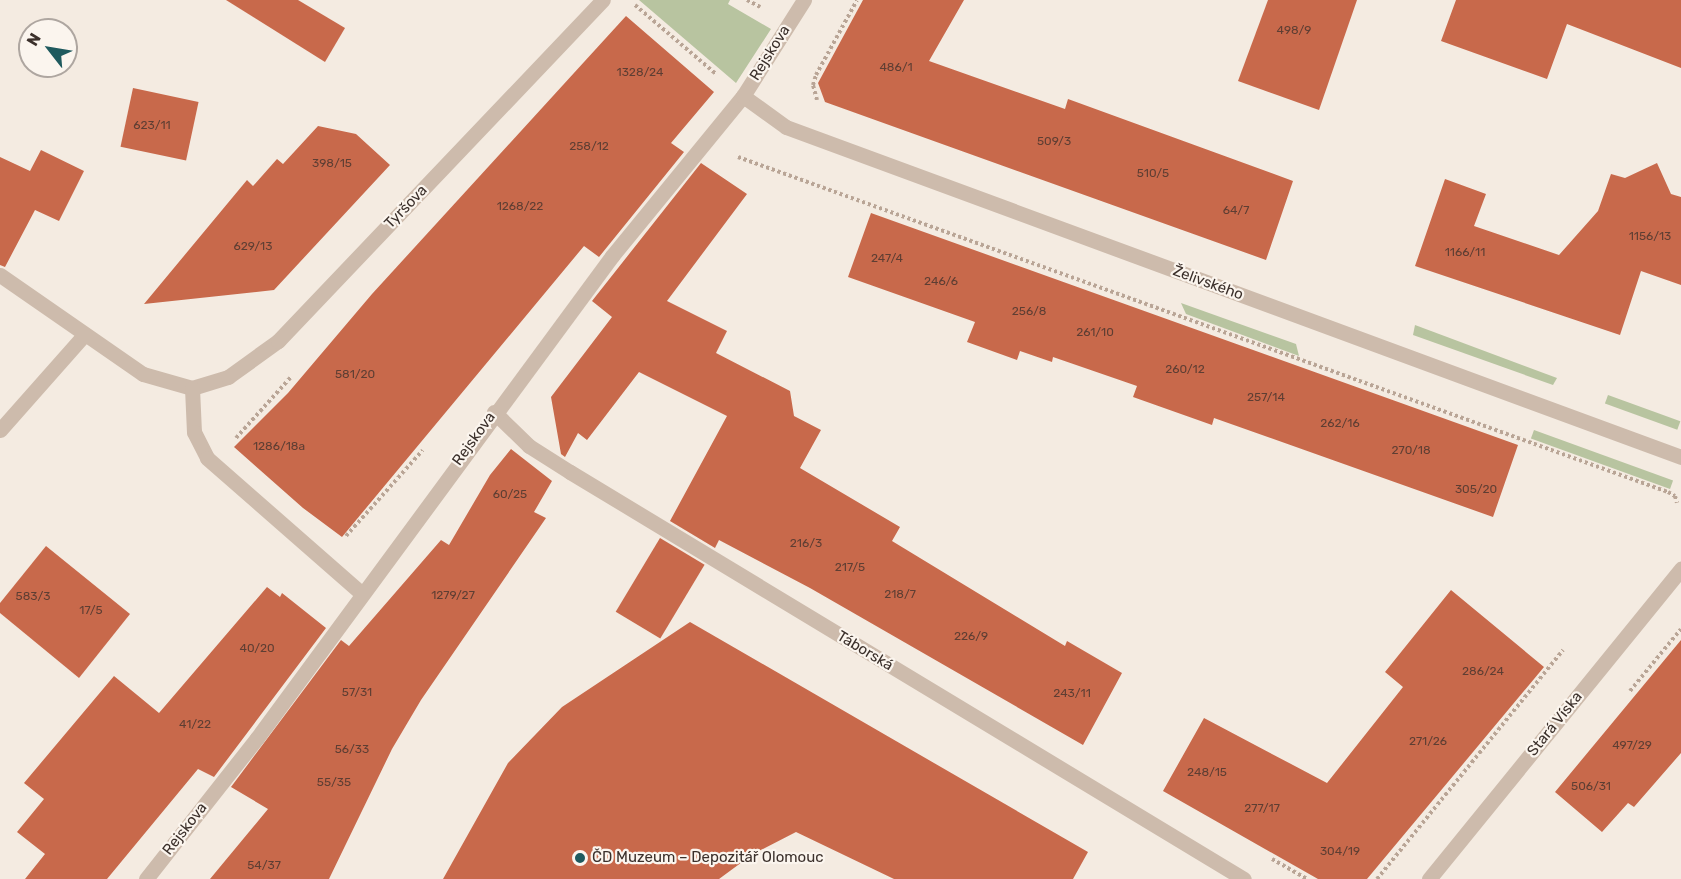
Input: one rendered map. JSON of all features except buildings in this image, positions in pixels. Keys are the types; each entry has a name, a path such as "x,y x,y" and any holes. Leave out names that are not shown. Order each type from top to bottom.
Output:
{"street":[{"name":"Tyršova","path":"192,388 228,377 278,341 603,0"},
{"name":"Rejskova","path":"146,879 257,738 494,412 612,256 743,96 804,0"},
{"name":"Želivského","path":"743,96 786,127 1681,457"},
{"path":"0,275 84,335 144,374 192,388 194,432 207,458 361,593"},
{"path":"0,430 84,335"},
{"name":"Táborská","path":"494,412 529,446 553,461 1244,879"},
{"name":"Stará Víska","path":"1429,879 1681,569"}],"path":[{"path":"818,103 813,85 816,75 857,0"},
{"path":"631,2 718,75"},
{"path":"731,155 1668,492 1675,496 1677,503"},
{"path":"232,442 296,372"},
{"path":"340,540 430,442"},
{"path":"1377,879 1563,650"}],"green space":[{"path":"639,0 730,0 728,4 771,29 736,83"},
{"path":"1181,303 1296,344 1299,356 1186,314"},
{"path":"1415,325 1557,378 1553,385 1413,335"},
{"path":"1608,395 1680,421 1677,430 1605,403"},
{"path":"1534,430 1673,481 1670,489 1531,438"}],"place":[{"name":"ČD Muzeum – Depozitář Olomouc","path":"580,858"}]}
